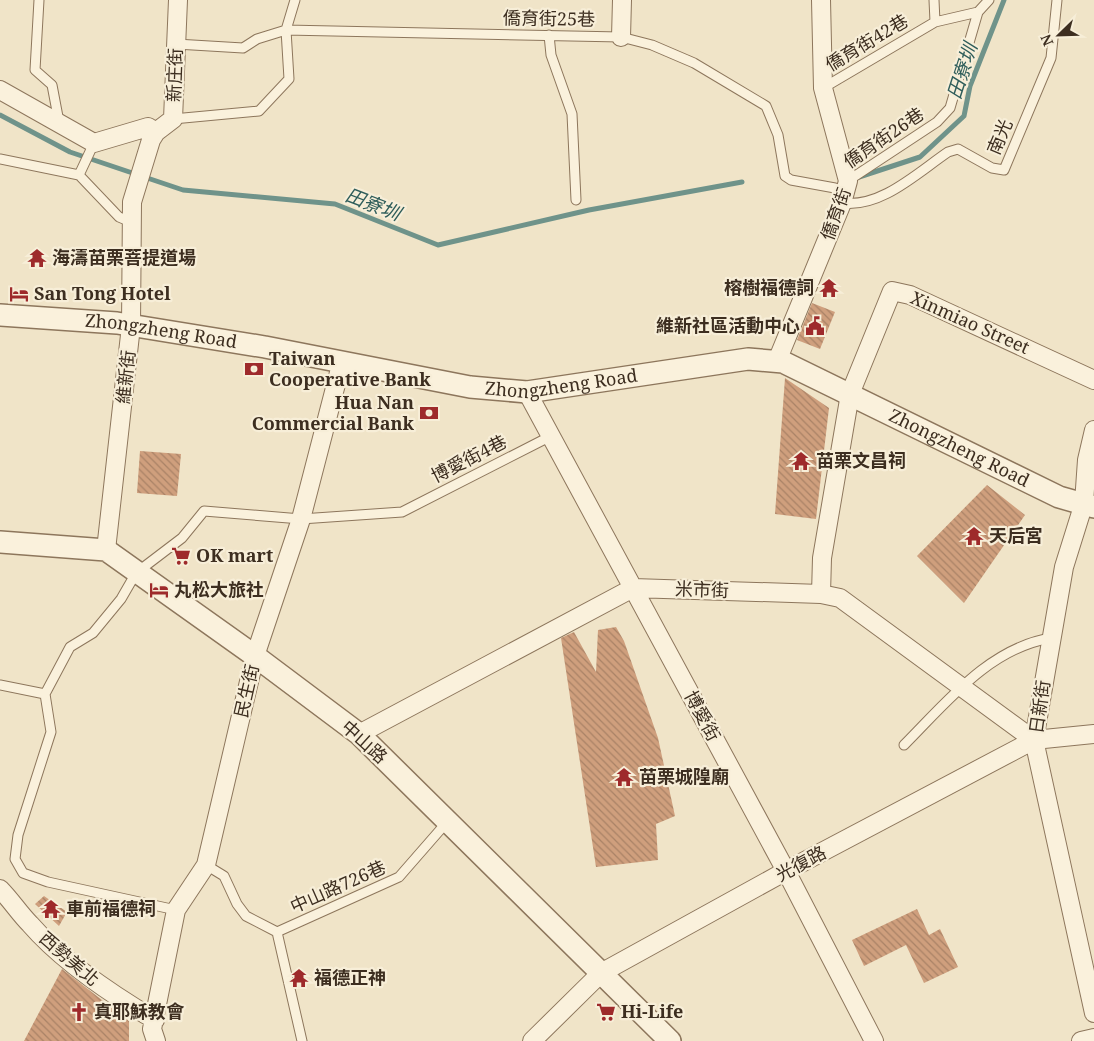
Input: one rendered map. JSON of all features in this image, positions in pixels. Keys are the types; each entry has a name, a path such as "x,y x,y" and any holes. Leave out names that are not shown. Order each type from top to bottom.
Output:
{"street":[{"name":"新庄街","path":"154,136 173,119 178,0"},
{"path":"621,37 622,0"},
{"name":"僑育街","path":"777,362 842,191 823,88 821,0"},
{"path":"0,90 60,122 94,144 148,127 154,136"},
{"name":"維新街","path":"106,550 131,326 132,202 154,136"},
{"name":"Xinmiao Street","path":"850,394 892,291 910,295 1094,380"},
{"name":"Zhongzheng Road","path":"0,315 131,326 342,361 470,387 527,392 748,359 777,362 798,368 1059,497 1089,505"},
{"name":"民生街","path":"154,1020 176,910 206,864 256,656 302,519 342,361"},
{"name":"博愛街","path":"527,392 786,871 874,1041"},
{"path":"821,594 822,558 850,394"},
{"name":"日新街","path":"1094,430 1086,460 1089,505 1064,567 1034,740 1094,1013"},
{"path":"0,542 106,550"},
{"name":"中山路","path":"106,550 256,656 359,734 670,1041"},
{"name":"米市街","path":"359,734 632,588 821,594 840,598 1034,740"},
{"name":"光復路","path":"532,1041 601,973 786,871 1034,740 1094,734"},
{"name":"西勢美北","path":"0,889 15,904 30,924 73,964 106,991 154,1020"},
{"path":"154,1020 152,1029 156,1041"},
{"path":"1081,1041 1094,1038"}],"lane":[{"path":"39,0 35,70 52,85 60,122"},
{"path":"173,119 259,111 289,79 286,30 295,0"},
{"name":"僑育街42巷","path":"823,88 935,22 934,0"},
{"name":"僑育街26巷","path":"842,191 937,122 950,108 978,12 989,0"},
{"name":"南光","path":"842,191 852,204 876,199 948,152 958,149 992,168 1004,170 1051,58 1057,0"},
{"path":"935,22 978,12"},
{"name":"僑育街25巷","path":"176,44 242,48 257,39 286,30 621,37 652,45 694,63 766,106 778,134 785,176 791,180 842,191"},
{"path":"549,35 551,54 572,114 576,200"},
{"path":"78,175 94,144"},
{"path":"0,159 78,175 119,217 131,222"},
{"name":"博愛街4巷","path":"302,519 402,512 551,436"},
{"path":"176,910 48,882 23,873 15,859 18,835 51,732 45,694 70,647 93,633 121,599 136,573 182,538 204,512 302,519"},
{"path":"904,745 962,686 1003,655 1031,641 1051,638"},
{"path":"0,685 45,694"},
{"name":"中山路726巷","path":"277,932 399,877 447,822"},
{"path":"206,864 224,876 237,904 246,916 277,932 302,1041"}],"building":[{"name":"維新社區活動中心","path":"812,303 835,312 820,349 797,340"},
{"name":"苗栗文昌祠","path":"785,378 829,408 816,519 775,514"},
{"path":"140,451 181,454 177,496 137,493"},
{"name":"天后宮","path":"987,485 1025,515 964,603 917,556"},
{"name":"苗栗城隍廟","path":"616,627 624,641 658,738 675,816 656,824 658,860 596,867 561,638 574,632 596,672 598,630"},
{"name":"車前福德祠","path":"44,896 67,912 59,926 35,904"},
{"path":"917,909 929,935 940,929 958,967 924,983 906,945 864,966 852,940"},
{"name":"真耶穌教會","path":"62,969 129,1021 129,1041 24,1041"}],"waterway":[{"name":"田寮圳","path":"859,177 920,157 964,116 970,86 1004,0"},
{"name":"田寮圳","path":"0,115 70,152 183,190 335,204 438,245 589,210 742,182"}],"place":[{"name":"海濤苗栗菩提道場","path":"37,258"},
{"name":"榕樹福德詞","path":"829,288"},
{"name":"San Tong Hotel","path":"19,294"},
{"name":"維新社區活動中心","path":"815,326"},
{"name":"Taiwan Cooperative Bank","path":"254,369"},
{"name":"Hua Nan Commercial Bank","path":"429,413"},
{"name":"苗栗文昌祠","path":"801,461"},
{"name":"天后宮","path":"974,536"},
{"name":"OK mart","path":"181,556"},
{"name":"丸松大旅社","path":"159,590"},
{"name":"苗栗城隍廟","path":"624,777"},
{"name":"車前福德祠","path":"51,909"},
{"name":"福德正神","path":"299,978"},
{"name":"真耶穌教會","path":"79,1012"},
{"name":"Hi-Life","path":"606,1012"}]}
